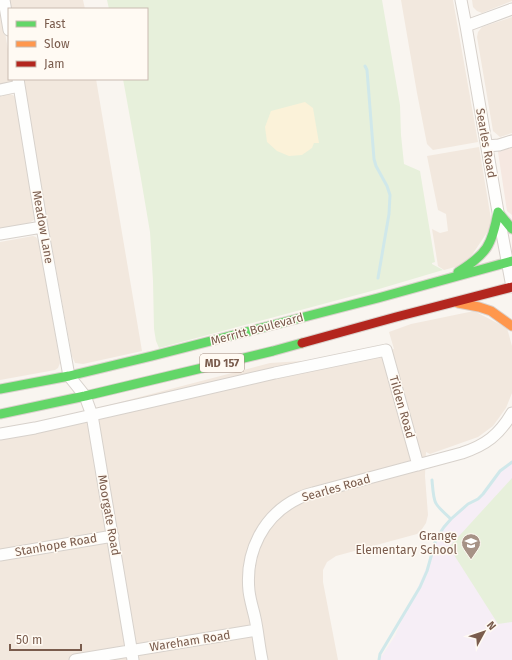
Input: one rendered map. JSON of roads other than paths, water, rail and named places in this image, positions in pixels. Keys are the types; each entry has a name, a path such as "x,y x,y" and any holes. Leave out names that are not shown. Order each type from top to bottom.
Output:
{"main road":[{"path":"498,212 512,229"},
{"path":"448,279 481,255 490,242 498,212"},
{"name":"Merritt Boulevard","path":"0,389 69,376 152,356 264,328 510,262"},
{"name":"Merritt Boulevard","path":"0,414 85,396 273,350 512,287"},
{"path":"453,302 491,311 512,326"}],"street":[{"path":"4,0 8,24"},
{"name":"Searles Road","path":"461,0 498,212 510,262 512,287"},
{"path":"466,26 512,8"},
{"path":"0,90 18,83"},
{"name":"Meadow Lane","path":"18,83 69,376"},
{"path":"487,146 499,146 512,141"},
{"path":"0,234 42,227"},
{"name":"Tilden Road","path":"92,415 275,373 386,350 418,465"},
{"name":"Moorgate Road","path":"69,376 85,396 92,415 132,655"},
{"name":"Searles Road","path":"262,660 249,592 248,573 250,557 256,541 263,528 274,515 286,505 300,497 462,454 475,449 499,431 512,413"},
{"path":"0,434 92,415"},
{"name":"Stanhope Road","path":"0,555 113,536"},
{"name":"Wareham Road","path":"75,660 132,655 257,630"}],"waterway":[{"path":"365,66 367,70 374,159 390,195 389,214 378,278"},
{"path":"379,660 380,654 420,587 427,571 436,539 444,527 468,504 478,499 500,471 512,462"},
{"path":"432,480 434,499 441,510 451,519"}],"place":[{"name":"Grange Elementary School","path":"471,560"}]}
